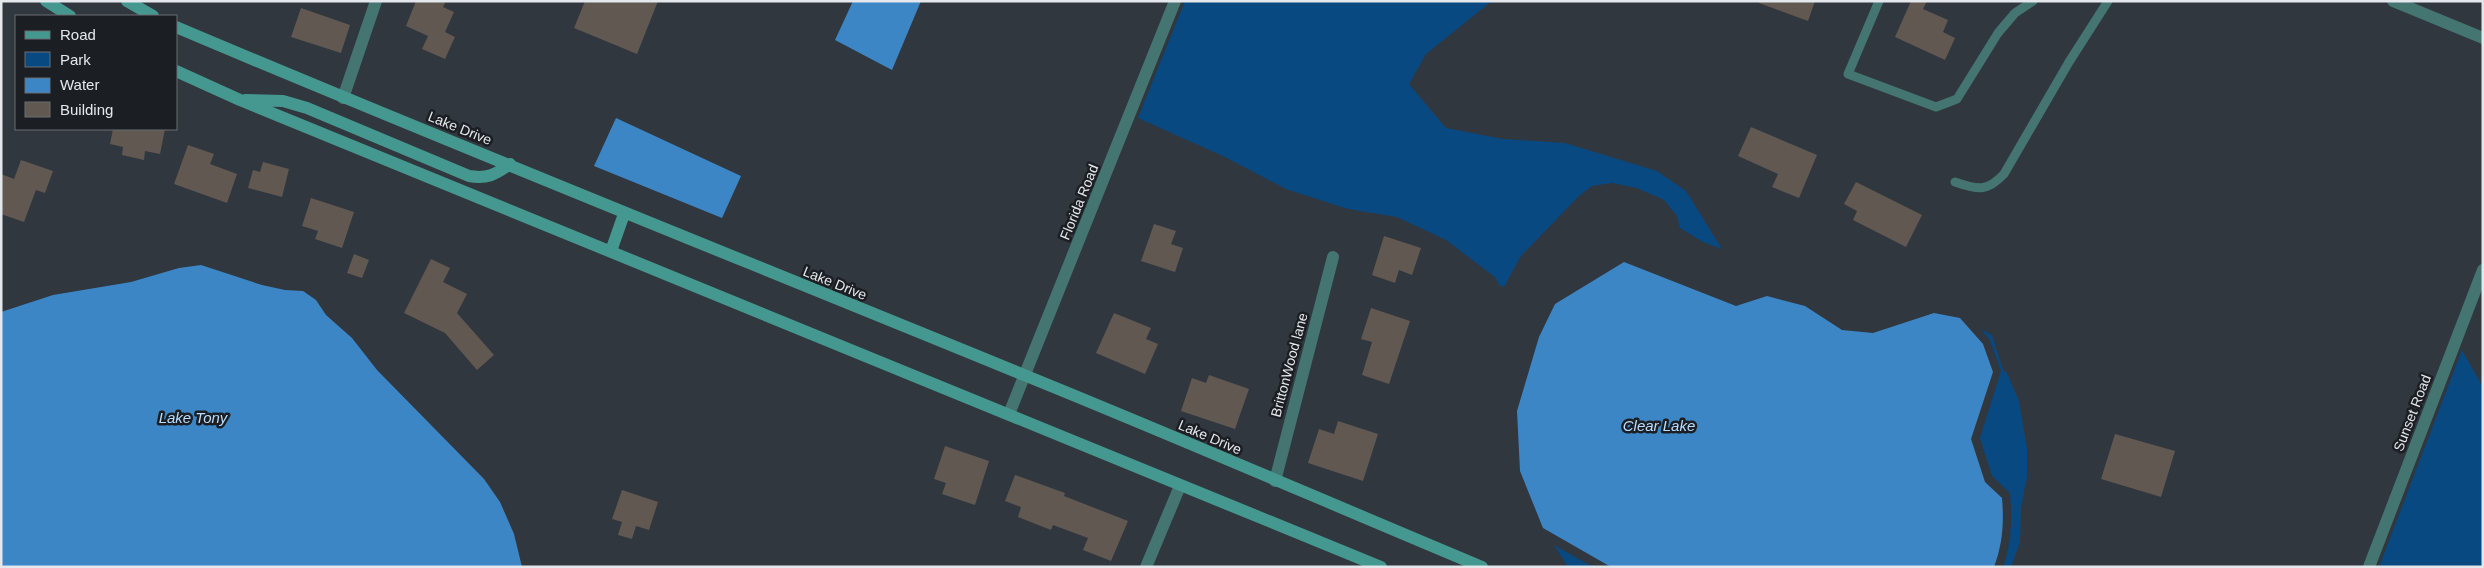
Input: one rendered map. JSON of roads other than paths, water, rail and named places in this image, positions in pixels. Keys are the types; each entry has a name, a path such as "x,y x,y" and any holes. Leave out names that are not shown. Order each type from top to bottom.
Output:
{"main road":[{"path":"46,1 68,15"},
{"path":"129,2 152,15"},
{"name":"Lake Drive","path":"178,28 343,98 510,164 624,214 1026,376 1482,567"},
{"path":"178,72 240,100 1381,567"},
{"path":"240,100 283,100 469,176 484,179 510,164"},
{"path":"611,251 624,214"}],"street":[{"path":"343,98 376,1"},
{"name":"Florida Road","path":"1010,414 1175,1"},
{"path":"2394,1 2483,38"},
{"name":"BrittonWood lane","path":"1275,481 1333,257"},
{"name":"Sunset Road","path":"2369,567 2483,270"},
{"path":"1146,567 1180,486"}],"lane":[{"path":"1879,1 1848,74 1936,107 1957,99 1998,33 2015,13 2033,1"},
{"path":"1955,182 1980,188 1992,186 2004,174 2069,62 2108,1"}],"water":[{"path":"853,1 921,1 892,70 835,40"},
{"path":"616,118 741,176 722,218 594,166"},
{"name":"Clear Lake","path":"1624,262 1736,306 1767,296 1805,306 1842,330 1873,333 1934,313 1960,318 1983,344 1993,372 1971,439 1985,482 2002,498 2002,532 1994,567 1611,567 1543,528 1520,471 1517,411 1539,337 1555,304"},
{"name":"Lake Tony","path":"201,265 262,285 285,290 303,291 316,300 326,315 352,338 377,370 484,479 500,502 514,534 522,567 1,567 1,312 53,295 131,282 179,268"}]}
